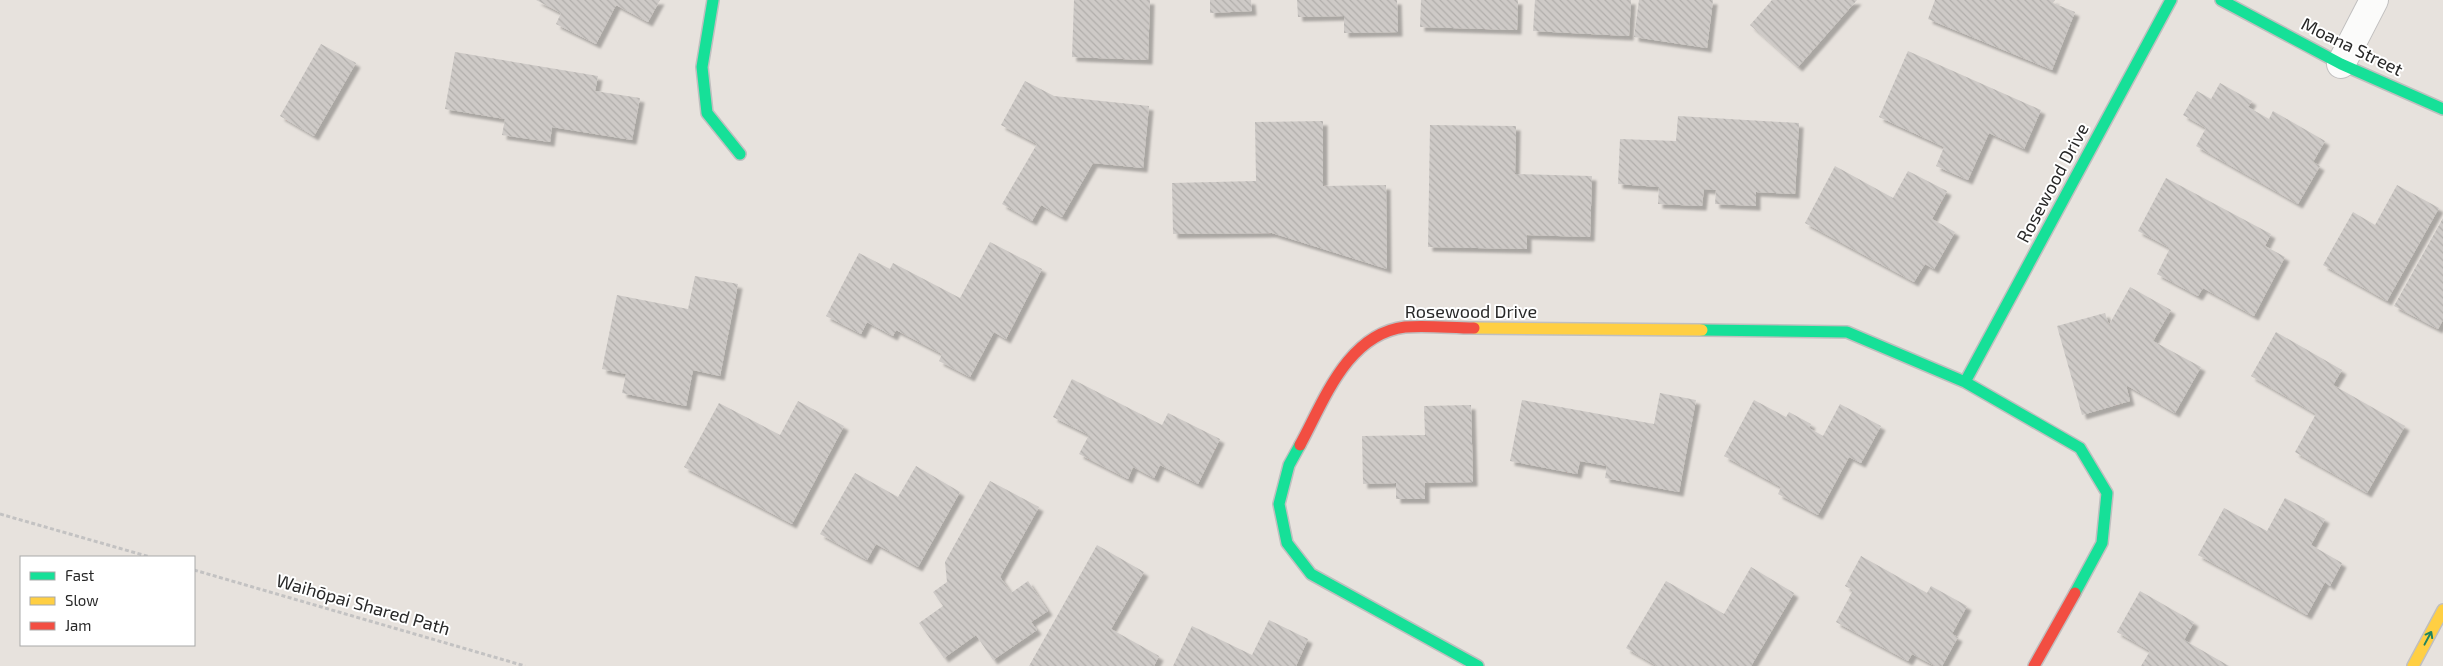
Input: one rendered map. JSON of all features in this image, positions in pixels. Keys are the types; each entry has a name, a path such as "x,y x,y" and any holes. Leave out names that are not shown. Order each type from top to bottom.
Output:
{"street":[{"path":"713,0 702,67 707,113 740,154"},
{"name":"Rosewood Drive","path":"1965,382 2171,0"},
{"name":"Moana Street","path":"2221,0 2341,64 2443,109"},
{"path":"2341,64 2374,0"},
{"name":"Rosewood Drive","path":"1478,666 1311,574 1287,543 1279,504 1289,465 1345,363 1370,339 1404,327 1847,332 1965,382 2080,448 2107,493 2102,543 2034,666"},
{"path":"2413,666 2443,610"}],"path":[{"path":"0,514 147,556"},
{"name":"Waihōpai Shared Path","path":"195,570 524,666"}],"building":[{"path":"536,0 660,0 648,22 616,5 596,44 556,24 561,13"},
{"path":"1074,0 1150,0 1148,60 1072,57"},
{"path":"1210,0 1251,0 1252,11 1210,13"},
{"path":"1297,0 1397,0 1398,32 1344,33 1344,16 1298,17"},
{"path":"1421,0 1518,0 1517,30 1420,27"},
{"path":"1535,0 1631,0 1629,36 1533,31"},
{"path":"1639,0 1713,0 1707,48 1634,37"},
{"path":"1772,0 1857,0 1798,67 1750,25"},
{"path":"1935,0 2055,0 2053,3 2075,12 2052,70 1928,19"},
{"path":"321,44 356,63 314,136 280,116"},
{"path":"1908,51 2041,110 2024,149 1989,133 1968,180 1936,166 1944,147 1879,117"},
{"path":"455,52 598,76 595,91 640,98 632,140 552,127 550,142 502,135 505,119 445,109"},
{"path":"1025,81 1054,96 1149,106 1143,168 1093,163 1062,217 1041,205 1032,221 1002,204 1037,144 1001,125"},
{"path":"2220,83 2252,101 2248,107 2269,119 2273,111 2325,141 2313,162 2320,166 2298,204 2196,146 2206,128 2183,115 2197,91 2211,99"},
{"path":"1678,116 1799,123 1795,194 1756,192 1756,206 1715,204 1716,190 1704,189 1702,206 1658,204 1659,187 1618,184 1620,139 1676,141"},
{"path":"1323,121 1323,186 1386,185 1387,269 1272,233 1173,234 1172,183 1256,181 1255,122"},
{"path":"1430,125 1516,126 1515,174 1592,176 1590,237 1527,235 1527,249 1428,247"},
{"path":"1835,166 1893,198 1908,171 1947,191 1932,219 1955,232 1934,269 1925,264 1914,282 1805,223"},
{"path":"2166,178 2271,234 2265,246 2285,257 2254,316 2203,288 2198,296 2157,274 2170,248 2138,231"},
{"path":"2397,185 2439,208 2387,301 2323,265 2353,212 2375,225"},
{"path":"2443,218 2443,320 2438,329 2394,306"},
{"path":"990,242 1042,269 1006,339 994,332 970,377 939,361 942,354 896,330 893,336 867,322 861,334 826,316 859,253 890,269 893,263 960,298"},
{"path":"695,276 738,284 720,376 693,370 686,406 622,393 626,374 602,369 617,295 688,309"},
{"path":"2130,287 2171,310 2153,341 2201,367 2175,413 2126,385 2130,401 2082,415 2057,326 2105,313 2109,325"},
{"path":"2276,332 2342,370 2333,385 2405,426 2367,493 2295,452 2316,414 2251,376"},
{"path":"1072,379 1162,425 1168,413 1220,439 1198,484 1160,465 1154,478 1133,467 1128,479 1079,454 1089,435 1053,417"},
{"path":"1660,393 1696,400 1679,492 1605,478 1607,466 1580,461 1577,474 1510,461 1522,400 1654,424"},
{"path":"1754,400 1786,417 1789,412 1811,424 1809,428 1823,436 1840,404 1881,426 1861,463 1849,457 1818,515 1778,494 1781,487 1724,456"},
{"path":"798,401 844,426 792,524 684,467 719,403 780,435"},
{"path":"1471,405 1473,482 1425,483 1425,499 1396,499 1396,483 1363,484 1362,436 1425,435 1424,406"},
{"path":"916,466 960,492 918,567 876,544 867,560 820,534 855,473 898,497"},
{"path":"990,481 1039,507 1000,577 1011,593 1028,581 1048,611 1031,622 1037,630 993,660 976,635 944,658 919,623 943,606 933,592 947,582 945,562"},
{"path":"2285,498 2325,519 2311,545 2342,563 2330,586 2325,582 2307,615 2198,555 2224,508 2267,531"},
{"path":"1097,545 1144,572 1111,629 1159,656 1154,666 1029,666"},
{"path":"1861,556 1927,593 1931,586 1967,606 1952,634 1958,637 1942,666 1935,666 1912,654 1908,661 1836,622 1853,590 1845,586"},
{"path":"1751,567 1794,593 1751,666 1657,666 1626,648 1666,581 1724,614"},
{"path":"2140,591 2194,622 2184,640 2229,666 2141,666 2150,651 2117,632"},
{"path":"1269,620 1308,639 1296,666 1173,666 1192,626 1252,655"}],"traffic: fast":[{"path":"713,0 702,67 707,113 740,154"},
{"path":"1965,382 2171,0"},
{"path":"2221,0 2341,64 2443,109"},
{"path":"1702,330 1847,332 1965,382 2080,448 2107,493 2102,543 2075,593"},
{"path":"1300,445 1289,465 1279,504 1287,543 1311,574 1478,666"}],"traffic: slow":[{"path":"1474,328 1702,330"},
{"path":"2413,666 2443,610"}],"traffic: jam":[{"path":"1300,445 1328,390 1353,356 1368,342 1385,332 1405,327 1474,328"},
{"path":"2034,666 2075,593"}]}
